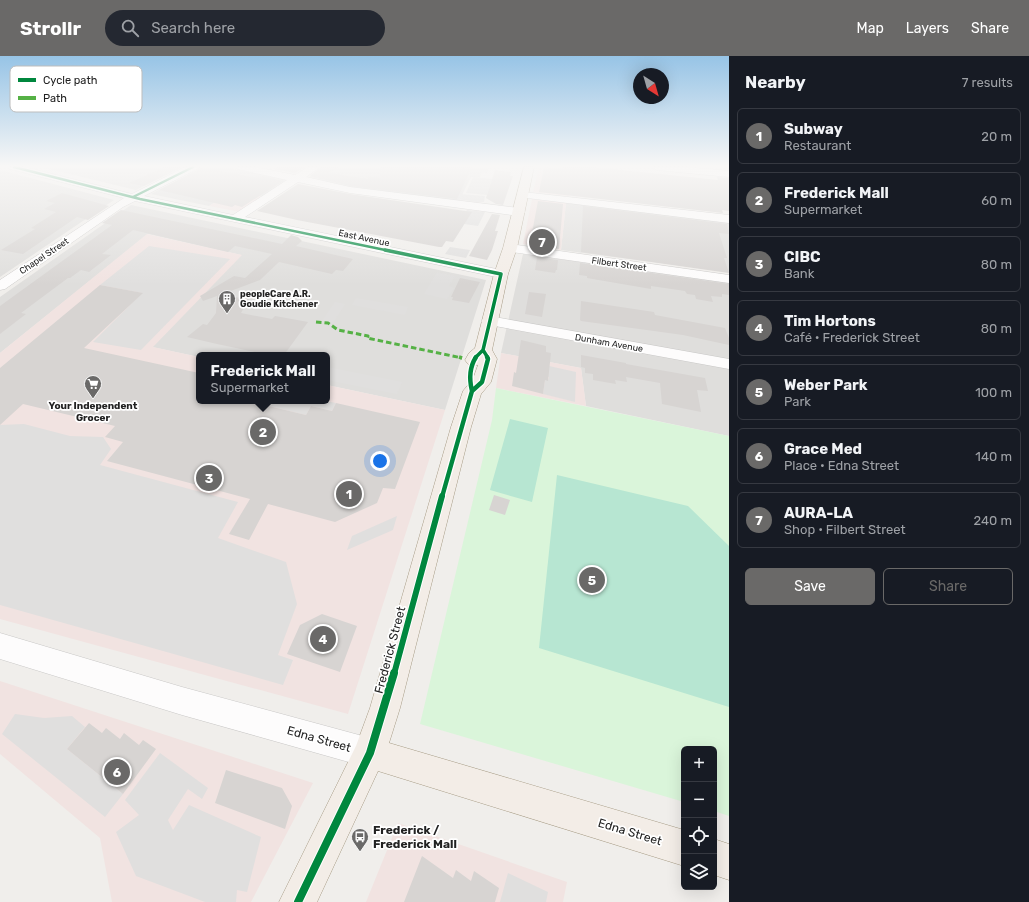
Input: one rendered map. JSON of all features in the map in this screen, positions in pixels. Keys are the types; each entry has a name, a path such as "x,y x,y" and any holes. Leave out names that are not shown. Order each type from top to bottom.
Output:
{"main road":[{"name":"Frederick Street","path":"298,902 370,753 385,708 472,391 482,382 484,375 488,359 483,350 489,321 520,206"},
{"name":"Edna Street","path":"370,753 681,847"},
{"path":"717,858 729,862"}],"street":[{"name":"Chapel Street","path":"0,286 119,206"},
{"name":"East Avenue","path":"177,206 501,274"},
{"path":"234,219 254,206"},
{"path":"477,206 519,212"},
{"path":"622,206 729,219"},
{"name":"Filbert Street","path":"510,248 729,279"},
{"name":"Dunham Avenue","path":"489,321 729,364"},
{"name":"Edna Street","path":"0,646 182,701 370,753"}],"shaded area":[{"path":"0,206 104,206 0,277"},
{"path":"129,206 138,206 486,280 445,410 330,386 330,352 196,352 196,356 152,347 241,255 148,234 0,353 0,297"},
{"path":"212,206 249,206 241,212"},
{"path":"531,206 566,206 561,250 523,244"},
{"path":"566,206 594,206 729,223 729,272 561,250"},
{"path":"467,210 485,212 478,226 464,224 462,219"},
{"path":"147,234 242,255 153,347 196,356 196,404 330,404 330,386 445,410 348,714 0,619 0,353"},
{"path":"149,246 230,259 141,350 93,342 142,293 100,285"},
{"path":"450,247 470,250 466,258 445,254"},
{"path":"523,254 729,283 729,436 586,406 581,368 501,353"},
{"path":"437,272 455,276 449,286 454,288 447,299 424,294"},
{"path":"356,298 408,307 405,315 352,305"},
{"path":"335,302 345,304 333,323 322,321"},
{"path":"501,353 581,368 586,406 496,388"},
{"path":"540,364 576,372 575,402 543,394 545,380 548,380 549,377 537,374"},
{"path":"330,368 402,382 397,394 330,381"},
{"path":"330,402 336,403 332,411 311,406 306,415 260,404 330,404"},
{"path":"24,424 70,436 103,437 111,449 100,465 238,502 218,538 286,562 297,604 278,655 293,660 283,685 0,605 0,425"},
{"path":"397,516 393,530 347,550 352,536"},
{"path":"0,681 313,783 251,902 112,902 100,838 0,754"},
{"path":"15,714 44,718 72,716 85,727 67,749 123,794 105,817 2,734"},
{"path":"160,753 208,788 202,799 188,789 168,820 173,830 189,805 261,837 247,892 237,890 236,902 205,902 136,876 116,832 139,815 125,800"},
{"path":"398,823 567,882 563,902 366,902"},
{"path":"508,873 548,892 546,902 500,902"}],"green space":[{"path":"496,388 729,436 729,816 717,812 717,746 681,746 681,801 420,724 492,420"},
{"path":"510,419 548,428 532,502 490,490"},
{"path":"557,475 688,506 729,546 729,707 539,648"}],"building":[{"path":"49,206 108,206 88,220 77,217 23,254 1,250 35,229 31,228 56,212 44,209"},
{"path":"264,206 435,206 472,212 453,242 446,241 442,247 439,247 257,211"},
{"path":"537,206 563,206 559,249 538,246 539,244 530,243"},
{"path":"583,206 727,224 729,234 719,233 727,258 724,258 729,273 581,252"},
{"path":"666,206 729,206 729,211 722,210 723,213"},
{"path":"121,210 282,244 291,235 298,237 302,241 296,246 353,259 343,271 336,270 332,274 279,262 260,280 220,295 249,299 241,313 272,319 275,316 308,322 286,352 255,352 187,337 203,324 207,325 216,313 217,296 203,301 200,296 234,276 245,278 272,254 235,246 228,252 133,230 102,254 111,255 89,272 81,270 68,278 21,313 26,314 0,334 0,306 112,225 102,223"},
{"path":"492,214 500,215 495,231 498,231 487,260 469,256"},
{"path":"537,257 558,260 557,270 555,273 535,270"},
{"path":"580,263 729,284 729,295 722,294 722,297 711,296 713,302 696,299 695,295 687,294 685,291 651,286 651,289 587,278 587,276 579,275"},
{"path":"460,278 480,282 469,303 452,300 453,297 451,297"},
{"path":"100,285 143,293 84,348 196,372 196,404 260,404 306,415 311,406 332,411 336,403 420,422 395,489 383,488 377,503 335,522 268,504 249,540 229,534 250,499 107,461 123,442 105,437 115,426 23,404 0,425 0,368"},
{"path":"529,292 546,294 542,317 525,314"},
{"path":"581,301 654,312 655,315 725,328 729,338 729,345 683,335 581,321"},
{"path":"521,340 546,346 546,352 551,353 548,381 545,380 543,394 512,386 514,372 516,373"},
{"path":"581,355 705,378 708,391 697,390 701,412 662,404 660,383 626,377 627,382 615,380 616,384 593,380 593,374 585,373 585,368 581,367"},
{"path":"494,495 510,500 505,515 489,510"},
{"path":"322,614 357,626 340,672 287,654 300,625"},
{"path":"89,723 102,733 106,728 120,739 124,733 139,745 143,740 156,749 123,794 67,749"},
{"path":"226,770 282,788 292,806 285,829 215,803"},
{"path":"422,856 453,878 456,870 471,881 474,871 499,888 495,902 404,902"}],"marked path":[{"path":"316,322 328,323 338,330 368,336 367,338 462,358"}],"cycle path":[{"path":"176,206 501,274 483,350 472,364 470,374 472,391"},
{"path":"298,902 370,753 385,708 461,427 472,391 482,382 488,359 483,350"}],"place":[{"name":"AURA-LA","path":"542,242"},
{"name":"peopleCare A.R. Goudie Kitchener","path":"227,314"},
{"name":"Your Independent Grocer","path":"93,399"},
{"name":"Frederick Mall","path":"263,432"},
{"name":"CIBC","path":"209,478"},
{"name":"Subway","path":"349,494"},
{"name":"Weber Park","path":"592,580"},
{"name":"Tim Hortons","path":"323,639"},
{"name":"Grace Med","path":"117,772"},
{"name":"Frederick / Frederick Mall","path":"360,852"}]}
